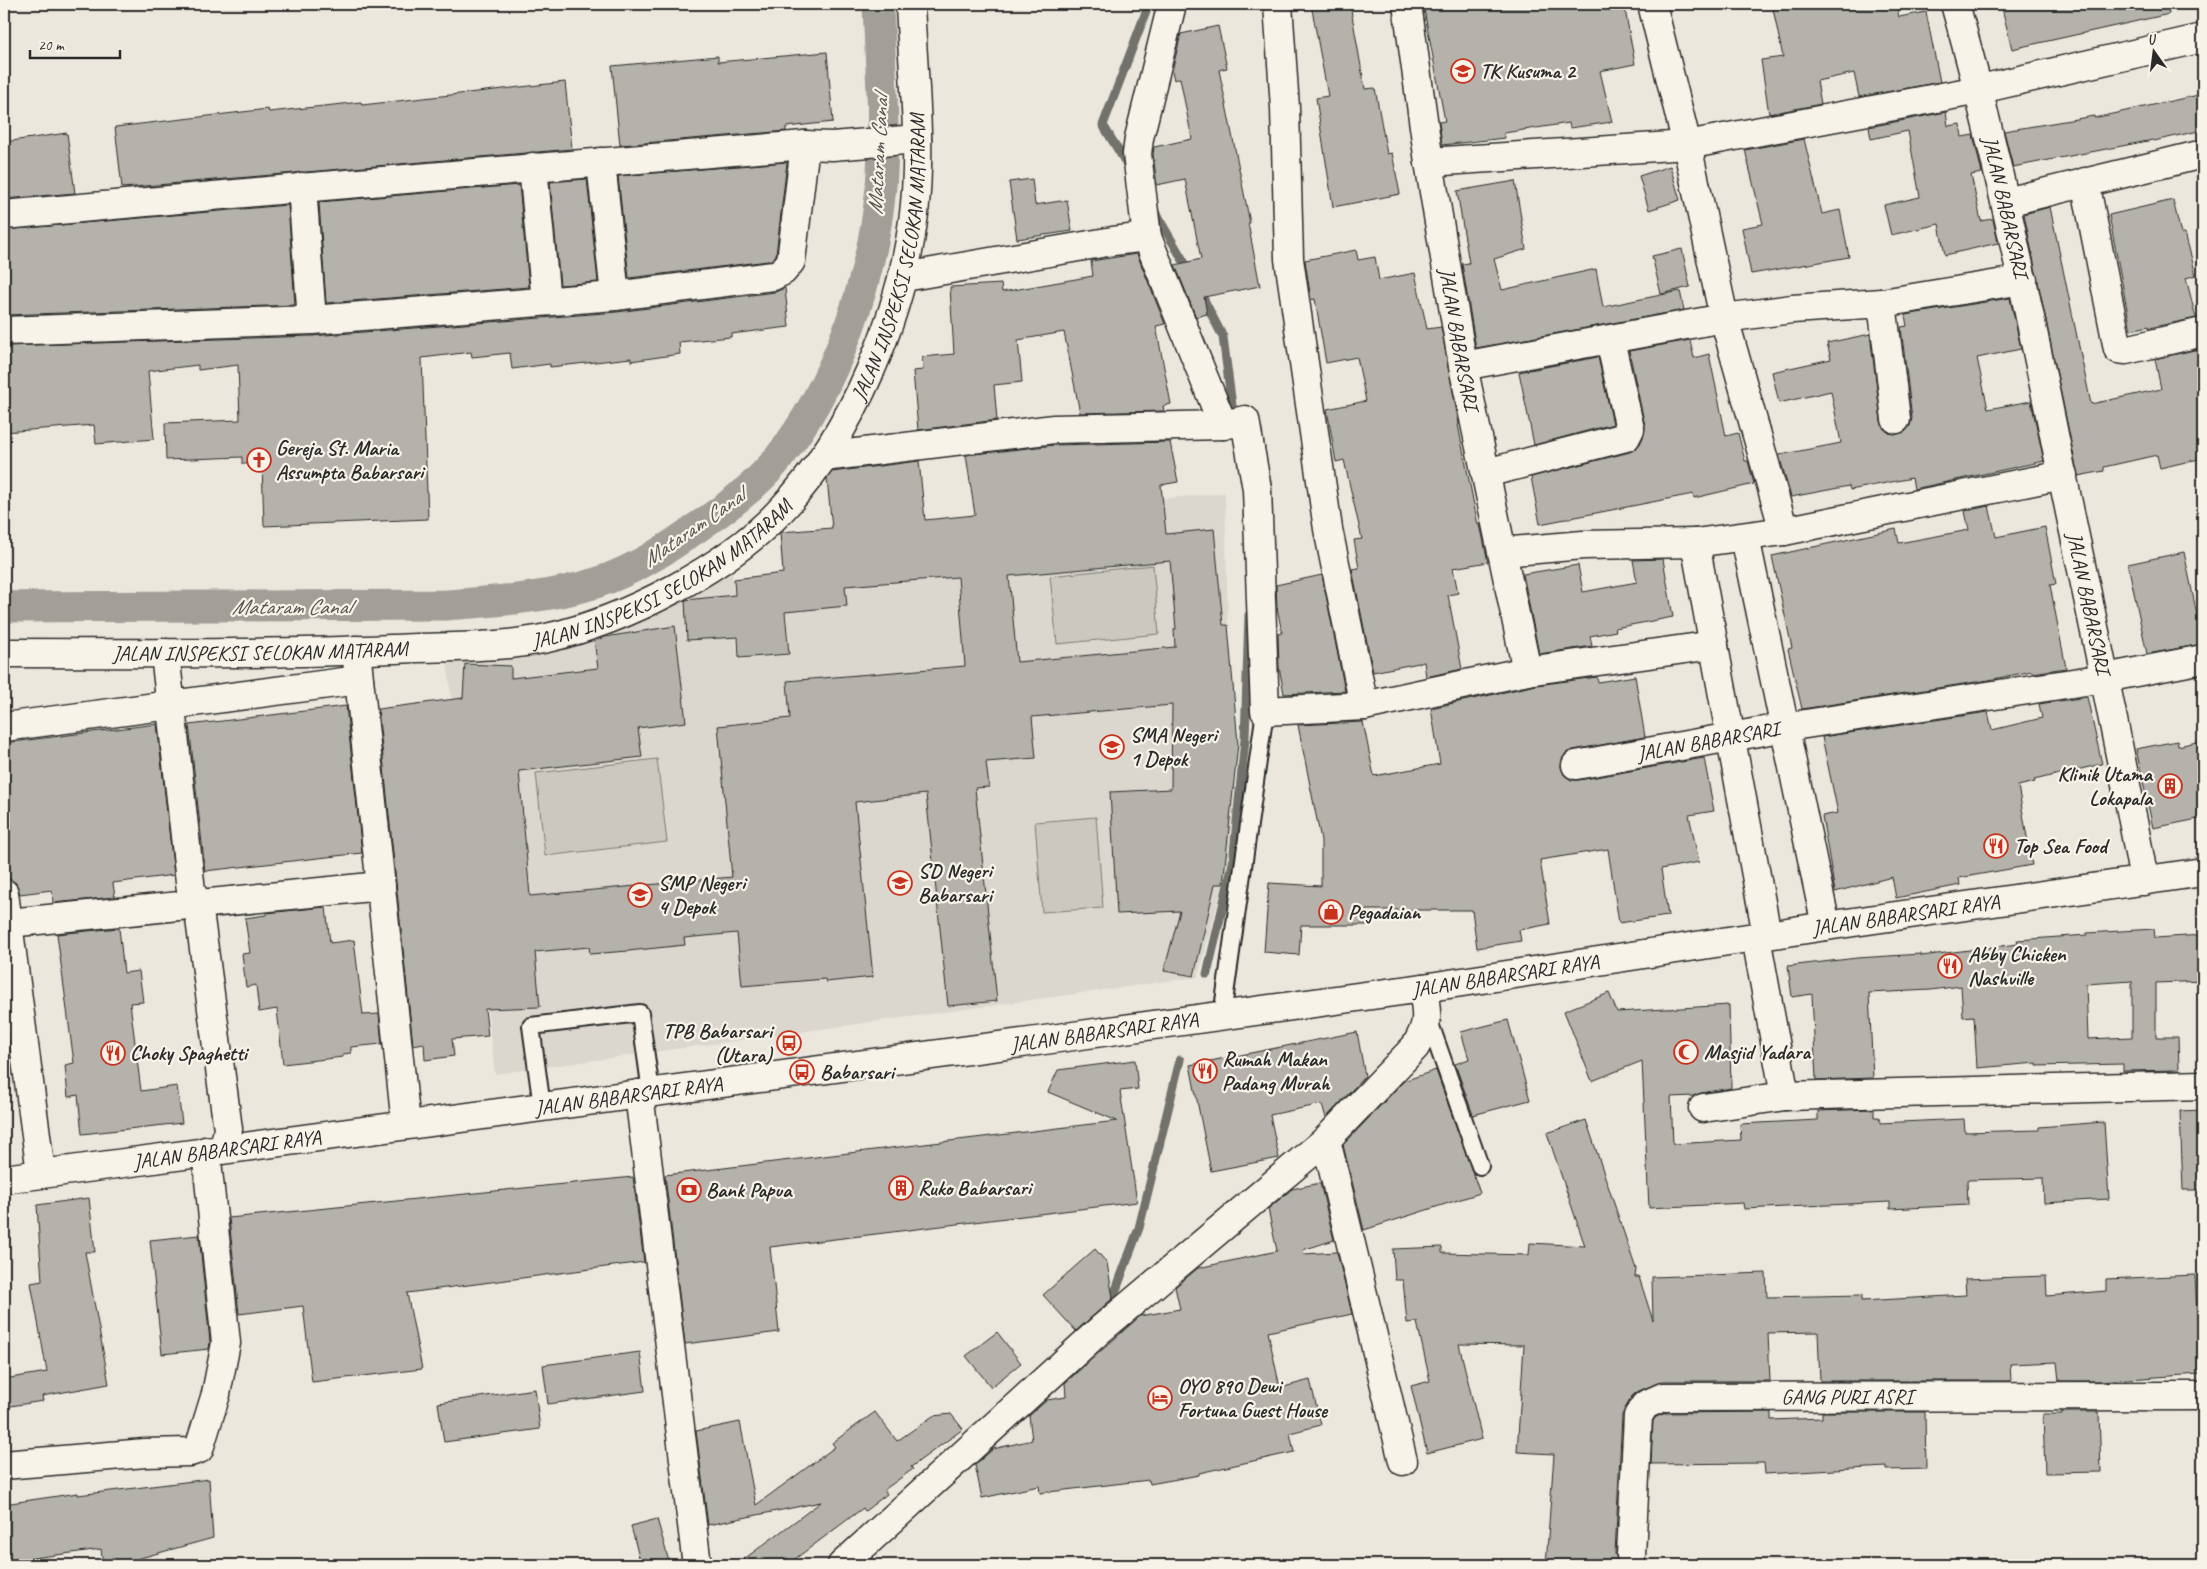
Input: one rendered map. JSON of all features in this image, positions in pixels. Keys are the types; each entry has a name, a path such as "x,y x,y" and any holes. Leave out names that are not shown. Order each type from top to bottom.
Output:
{"street":[{"name":"JALAN INSPEKSI SELOKAN MATARAM","path":"4,652 165,653 356,650 515,643 549,637 616,615 680,586 753,536 783,509 823,457 857,398 871,369 904,277 915,212 911,140 910,4"},
{"path":"1172,4 1139,138 1137,154 1147,237 1223,426"},
{"path":"1278,4 1285,108 1289,259 1328,529 1364,706"},
{"name":"JALAN BABARSARI","path":"1407,4 1429,162 1463,366 1527,671"},
{"path":"1652,4 1687,145 1724,318 1784,531"},
{"name":"JALAN BABARSARI","path":"1576,765 1786,727 2105,678 2006,202 1979,89 1955,4"},
{"path":"1429,162 1687,145 1979,89 2203,38"},
{"path":"4,215 302,187 805,145 832,146 911,140"},
{"path":"4,331 312,320 615,296 772,276 783,271 791,262 805,145"},
{"path":"2006,202 2203,154"},
{"path":"601,162 615,296"},
{"path":"533,168 546,301"},
{"path":"2085,182 2118,349 2126,350 2203,332"},
{"path":"302,187 312,320"},
{"path":"904,277 1113,241 1147,237"},
{"path":"1463,366 1724,318 1792,309 1882,303 2023,280"},
{"path":"1882,303 1896,419"},
{"path":"1486,473 1626,437 1630,429 1610,340"},
{"path":"823,457 1054,428 1223,426 1245,420 1257,489 1265,711 1364,706 1527,671 1714,645"},
{"path":"1502,552 1583,545 1695,543 1745,537 1784,531 2062,475"},
{"path":"1745,537 1826,926"},
{"path":"1695,543 1731,738 1785,1096"},
{"path":"356,650 406,1125"},
{"path":"4,1465 146,1453 190,1452 199,1449 216,1394 226,1343 215,1130 165,653"},
{"path":"2144,881 2105,678 2203,659"},
{"path":"4,727 359,680"},
{"name":"JALAN BABARSARI RAYA","path":"4,1179 1423,988 1826,926 2203,872"},
{"path":"8,923 191,900 381,886"},
{"path":"4,893 41,1173"},
{"path":"842,1565 1101,1330 1326,1140 1415,1047 1423,1035 1428,1018 1423,988"},
{"path":"1703,1108 1785,1096 2203,1086"},
{"path":"645,1093 697,1565"},
{"path":"1326,1140 1403,1461"},
{"name":"GANG PURI ASRI","path":"1631,1555 1638,1416 1645,1405 1663,1397 2203,1396"}],"lane":[{"path":"1215,1017 1265,711"},
{"path":"542,1107 531,1026 640,1013 645,1093"},
{"path":"1428,1018 1480,1166"}],"shaded area":[{"path":"1225,493 1228,625 1238,744 1228,865 1198,977 495,1074 447,660 689,595 732,570 738,659 790,655 779,533"},
{"path":"1153,565 1159,634 1057,644 1050,576"},
{"path":"657,759 667,842 545,856 536,773"},
{"path":"1096,817 1103,908 1042,912 1035,822"}],"water":[{"path":"4,592 97,593 96,620 4,620"}],"building":[{"path":"1311,4 1350,4 1365,89 1375,88 1387,154 1392,153 1400,194 1333,207 1316,98 1328,96"},
{"path":"1423,4 1624,4 1635,64 1600,71 1612,122 1570,128 1569,123 1504,133 1505,138 1442,145 1439,122 1445,121"},
{"path":"1772,4 1896,4 1899,17 1926,12 1940,82 1859,97 1854,73 1817,81 1821,104 1769,114 1761,60 1783,57"},
{"path":"2001,4 2168,4 2169,14 2012,49"},
{"path":"1218,26 1227,68 1219,70 1250,223 1248,223 1260,286 1204,297 1207,314 1196,317 1175,265 1201,259 1185,179 1157,185 1153,154 1154,147 1192,139 1180,78 1174,80 1172,71 1181,34"},
{"path":"827,52 833,122 786,127 786,131 620,145 612,66 718,56 718,62"},
{"path":"565,82 572,149 122,188 115,127 268,109 269,112 361,102 362,105"},
{"path":"2203,94 2203,130 2013,167 2004,131 2094,116 2094,118"},
{"path":"1946,112 1948,126 1960,124 1962,137 1973,135 1982,173 1971,175 1981,221 1993,219 1998,243 1945,255 1939,224 1891,235 1884,205 1920,197 1908,131 1871,139 1869,127"},
{"path":"67,133 75,193 4,199 4,142"},
{"path":"1804,139 1822,214 1840,210 1849,257 1751,274 1742,228 1763,224 1745,150"},
{"path":"787,162 776,255 773,259 629,278 618,176"},
{"path":"1670,166 1680,200 1649,210 1639,176"},
{"path":"587,179 598,282 560,285 550,182"},
{"path":"1032,179 1035,205 1067,200 1072,231 1017,239 1009,182"},
{"path":"1515,181 1526,249 1494,259 1502,290 1596,269 1603,307 1680,291 1684,310 1476,348 1462,264 1469,263 1457,191"},
{"path":"519,185 529,287 326,303 319,202"},
{"path":"2173,200 2181,234 2185,233 2196,275 2186,278 2196,318 2131,330 2109,215"},
{"path":"288,205 295,305 4,315 4,230"},
{"path":"2050,207 2091,404 2161,389 2155,359 2203,348 2203,458 2160,468 2157,455 2104,467 2104,471 2078,476 2024,214"},
{"path":"1682,249 1690,287 1661,294 1652,256"},
{"path":"1356,250 1358,260 1375,257 1379,280 1415,273 1427,329 1441,327 1478,525 1480,524 1488,562 1453,568 1458,593 1448,595 1462,669 1426,677 1424,662 1373,672 1352,569 1359,568 1354,540 1362,539 1344,460 1336,462 1327,409 1366,401 1357,357 1326,363 1315,299 1311,300 1305,260"},
{"path":"1137,254 1165,324 1156,326 1171,404 1163,406 1164,411 1080,413 1064,332 1018,340 1022,382 994,385 997,420 918,430 913,371 923,370 922,357 954,354 950,287 1001,284 1002,292 1093,276 1091,261"},
{"path":"785,288 789,327 731,334 731,337 679,342 680,354 631,361 631,358 550,367 550,364 512,369 510,353 472,357 471,352 422,358 428,519 264,526 262,463 242,464 242,457 166,460 165,423 240,420 238,365 198,370 198,365 148,371 154,439 96,444 94,425 4,432 4,346 313,336 617,312 775,292"},
{"path":"2010,298 2021,349 1977,358 1988,409 2031,401 2044,461 1914,489 1912,478 1850,490 1849,486 1791,497 1779,455 1841,443 1831,391 1779,403 1772,372 1831,359 1827,343 1870,334 1883,428 1889,433 1898,434 1905,432 1910,426 1912,418 1901,327 1907,326 1905,315"},
{"path":"1690,340 1694,358 1709,354 1726,436 1738,433 1745,461 1748,461 1754,484 1694,498 1693,494 1540,524 1531,477 1630,452 1640,444 1645,426 1629,351"},
{"path":"1598,357 1613,424 1534,445 1519,372"},
{"path":"1170,442 1178,482 1161,485 1166,534 1214,529 1223,625 1228,625 1238,744 1223,884 1215,884 1194,976 1164,971 1180,911 1117,914 1110,792 1171,789 1172,705 1032,717 1036,758 986,762 989,787 975,788 997,1001 948,1006 926,794 855,802 873,977 826,982 825,979 742,986 737,933 684,938 685,945 628,951 590,954 589,947 535,952 540,1007 485,1009 488,1036 452,1039 454,1056 425,1060 424,1043 413,1045 378,709 463,698 465,664 511,666 511,678 598,668 594,640 675,626 686,722 638,728 642,757 519,771 530,896 732,877 718,726 790,718 787,681 965,666 958,577 845,586 847,606 785,612 789,654 739,658 738,637 687,640 685,600 735,595 734,579 783,573 780,532 832,528 827,479 832,472 919,461 925,520 975,515 966,455 1055,445","holes":["1170,561 1176,629 1174,629 1175,647 1017,662 1009,576"]},
{"path":"1989,506 1996,537 2045,527 2056,584 2050,585 2066,668 2032,673 2032,671 1989,680 1802,709 1788,649 1792,648 1772,556 1896,529 1899,543 1969,530 1965,511"},
{"path":"2184,552 2203,644 2147,654 2128,564"},
{"path":"1663,559 1673,617 1615,628 1616,631 1590,636 1592,646 1539,654 1523,574 1578,565 1583,592 1637,582 1633,560"},
{"path":"1322,575 1345,691 1284,694 1279,667 1278,634 1282,633 1277,607 1276,585"},
{"path":"1635,676 1645,737 1573,750 1566,753 1562,759 1561,767 1564,775 1571,780 1579,780 1704,758 1714,811 1689,815 1699,862 1661,869 1668,916 1619,923 1608,849 1540,860 1550,924 1519,930 1521,941 1477,948 1472,910 1367,910 1367,925 1301,925 1299,955 1264,952 1269,883 1321,886 1321,840 1298,725 1363,722 1374,776 1440,764 1431,708 1537,685 1597,677 1598,682"},
{"path":"2087,697 2102,764 2034,780 2035,782 2018,786 2032,865 1959,878 1960,885 1896,898 1892,877 1835,892 1822,816 1838,813 1822,737 1988,712 1992,730 2042,718 2039,704"},
{"path":"346,706 362,853 205,871 189,725"},
{"path":"157,724 174,875 113,883 115,897 53,903 52,890 20,894 16,883 7,878 4,848 4,743"},
{"name":"Klinik Utama Lokapala","path":"2177,741 2178,746 2197,742 2203,770 2203,818 2153,828 2136,749"},
{"path":"326,907 330,943 354,940 363,1015 379,1014 382,1044 351,1047 351,1053 343,1054 343,1057 283,1064 277,1009 259,1012 256,985 246,987 242,954 250,953 245,918 266,915 266,913"},
{"path":"119,928 124,973 139,971 143,1002 130,1003 141,1091 177,1086 182,1123 82,1134 78,1095 68,1097 65,1065 74,1063 57,934"},
{"path":"2154,929 2155,938 2203,935 2203,981 2156,983 2156,1037 2178,1037 2179,1070 2123,1071 2123,1064 2037,1066 2037,1063 1977,1068 1974,1016 1963,1017 1961,986 1931,990 1869,993 1873,1078 1816,1080 1812,994 1792,997 1788,966 1857,958 1921,954 1921,956 2018,944 2017,940 2087,935 2087,933","holes":["2132,981 2132,1037 2088,1039 2086,984"]},
{"path":"1609,993 1617,1012 1729,1005 1731,1088 1693,1096 1671,1097 1673,1144 1741,1140 1740,1124 1818,1120 1818,1111 1874,1109 1874,1117 1879,1117 1880,1123 1964,1119 1965,1132 2039,1130 2039,1127 2104,1122 2109,1199 2044,1203 2043,1178 1967,1180 1968,1205 1890,1209 1890,1202 1744,1209 1743,1203 1649,1208 1642,1061 1592,1081 1564,1011"},
{"path":"1508,1020 1530,1100 1473,1115 1455,1064 1469,1059 1461,1032"},
{"path":"1357,1032 1365,1076 1326,1118 1322,1104 1270,1115 1279,1158 1211,1171 1190,1065"},
{"name":"Ruko Babarsari","path":"1135,1060 1138,1089 1120,1091 1137,1202 770,1247 779,1332 685,1344 665,1175 1117,1121 1048,1092 1058,1070"},
{"path":"1436,1070 1480,1193 1364,1230 1343,1145 1404,1081"},
{"path":"2203,1110 2203,1190 2183,1190 2180,1111"},
{"path":"1586,1120 1636,1269 1635,1277 1639,1277 1653,1321 1652,1277 1766,1273 1767,1297 1862,1295 1862,1301 1966,1295 1965,1279 2046,1276 2047,1296 2106,1291 2106,1279 2195,1275 2200,1374 2099,1381 2059,1381 2057,1362 2010,1364 2011,1381 1820,1381 1818,1332 1768,1333 1770,1381 1663,1381 1632,1396 1622,1415 1615,1554 1620,1565 1546,1565 1554,1454 1517,1452 1524,1345 1459,1344 1482,1439 1427,1453 1411,1386 1430,1381 1417,1322 1407,1323 1403,1280 1395,1280 1393,1249 1442,1247 1442,1253 1529,1255 1530,1243 1585,1246 1547,1133"},
{"path":"633,1177 644,1262 407,1293 422,1369 312,1382 303,1306 239,1314 229,1218"},
{"path":"1320,1183 1334,1240 1303,1250 1304,1254 1337,1252 1352,1314 1268,1332 1280,1388 1310,1380 1321,1425 1290,1433 1294,1452 1199,1473 1199,1475 1150,1484 1149,1480 1040,1493 1039,1486 982,1498 975,1465 993,1449 1032,1440 1029,1416 1047,1400 1066,1397 1065,1383 1140,1316 1180,1309 1175,1287 1198,1268 1277,1251 1268,1209 1292,1189"},
{"path":"89,1198 95,1252 85,1252 109,1384 42,1396 43,1401 4,1407 4,1379 47,1372 31,1283 42,1281 37,1205"},
{"path":"199,1235 210,1342 209,1349 162,1354 150,1240"},
{"path":"1095,1249 1107,1263 1113,1298 1076,1331 1043,1295"},
{"path":"997,1332 1021,1363 991,1387 966,1356"},
{"path":"640,1352 645,1391 548,1404 543,1365"},
{"path":"535,1389 540,1429 444,1442 438,1403"},
{"path":"875,1412 897,1441 933,1416 951,1414 963,1429 911,1467 913,1469 884,1490 887,1494 865,1511 863,1508 787,1565 736,1565 821,1502 708,1525 696,1431 740,1422 756,1505 835,1447 832,1443"},
{"path":"1771,1412 1771,1420 1822,1418 1822,1412 1925,1412 1926,1469 1886,1470 1886,1467 1765,1474 1764,1463 1651,1464 1653,1421 1656,1417 1666,1413"},
{"path":"2061,1412 2099,1412 2101,1472 2045,1473 2043,1414 2062,1414"},
{"path":"209,1479 213,1538 115,1565 103,1565 101,1549 4,1562 4,1504 78,1493 78,1495"},
{"path":"657,1519 670,1565 641,1565 631,1526"}],"waterway":[{"name":"Mataram Canal","path":"4,607 447,605 505,600 562,592 599,582 636,566 681,539 737,498 777,460 817,400 848,331 869,259 881,187 883,119 878,4"},
{"path":"1129,168 1103,125 1149,4"},
{"path":"1152,207 1190,272"},
{"path":"1200,292 1223,337 1234,421"},
{"path":"1207,974 1233,863 1245,739 1249,615"},
{"path":"1107,1314 1139,1228 1180,1060"}],"place":[{"name":"TK Kusuma 2","path":"1463,71"},
{"name":"Gereja St. Maria Assumpta Babarsari","path":"259,460"},
{"name":"SMA Negeri 1 Depok","path":"1112,747"},
{"name":"Klinik Utama Lokapala","path":"2170,786"},
{"name":"Top Sea Food","path":"1996,846"},
{"name":"SD Negeri Babarsari","path":"900,883"},
{"name":"SMP Negeri 4 Depok","path":"640,895"},
{"name":"Pegadaian","path":"1331,912"},
{"name":"Abby Chicken Nashville","path":"1950,966"},
{"name":"TPB Babarsari (Utara)","path":"789,1043"},
{"name":"Masjid Yadara","path":"1686,1052"},
{"name":"Choky Spaghetti","path":"113,1053"},
{"name":"Rumah Makan Padang Murah","path":"1205,1071"},
{"name":"Babarsari","path":"802,1072"},
{"name":"Ruko Babarsari","path":"901,1188"},
{"name":"Bank Papua","path":"689,1190"},
{"name":"OYO 890 Dewi Fortuna Guest House","path":"1160,1398"}]}
